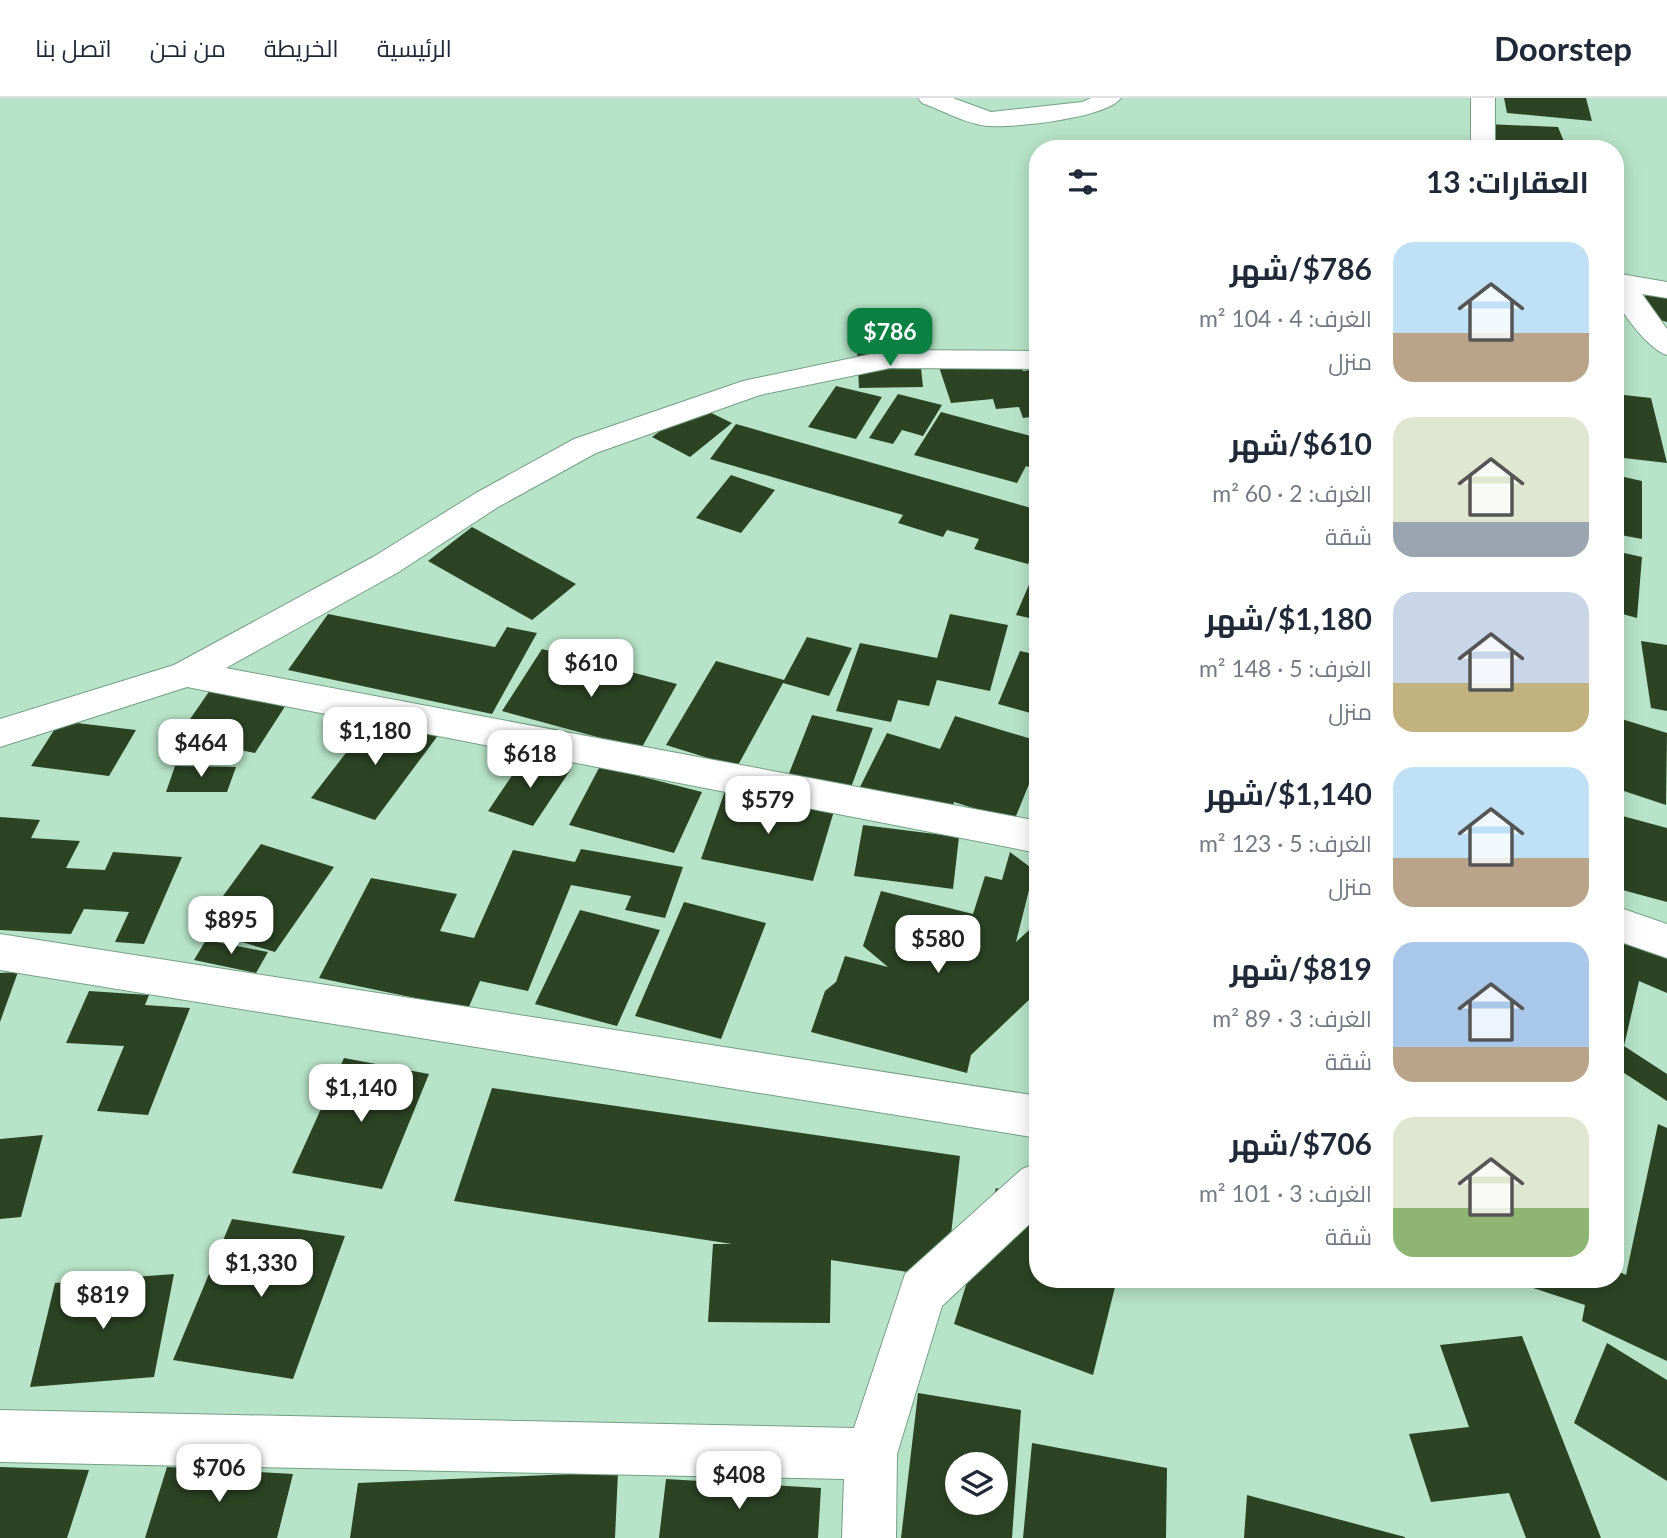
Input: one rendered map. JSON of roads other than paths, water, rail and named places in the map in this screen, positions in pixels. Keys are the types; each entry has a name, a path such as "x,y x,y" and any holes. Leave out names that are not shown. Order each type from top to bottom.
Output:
{"street":[{"path":"930,98 989,119 1087,109 1109,98"},
{"path":"1483,98 1483,140"},
{"path":"1624,282 1667,289"},
{"path":"1624,290 1644,320 1667,346"},
{"path":"0,733 187,674 385,565 487,499 585,446 753,387 890,359 1029,360"},
{"path":"187,674 1029,834"},
{"path":"1624,926 1667,941"},
{"path":"0,952 1029,1115"},
{"path":"869,1538 871,1454 922,1292 1029,1193"},
{"path":"0,1436 871,1454"}]}
